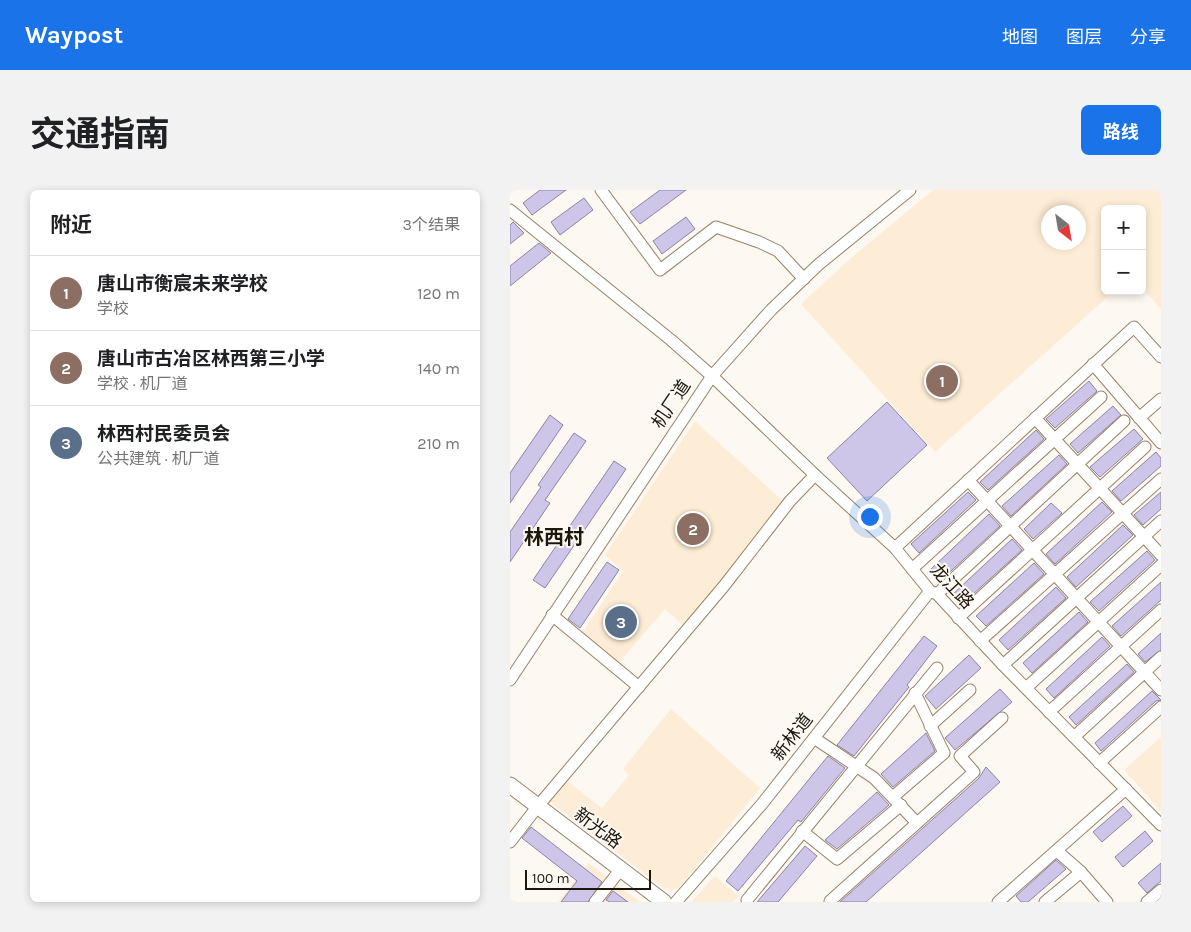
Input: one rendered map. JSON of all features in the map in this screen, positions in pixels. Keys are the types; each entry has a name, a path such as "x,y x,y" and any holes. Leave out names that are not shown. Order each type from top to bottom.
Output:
{"main road":[{"name":"新光路","path":"510,784 664,902"}],"street":[{"path":"600,190 660,270 716,227 759,242 778,251 804,278"},
{"name":"机厂道","path":"510,680 712,376 770,310 804,278 910,190"},
{"name":"龙江路","path":"510,210 671,340 712,376 815,475 895,548 912,569 1002,664 1161,824"},
{"path":"895,548 1134,327 1160,354"},
{"path":"1093,364 1160,440"},
{"path":"912,569 1101,397"},
{"path":"1139,418 1161,399"},
{"path":"1035,418 1161,555"},
{"name":"新林道","path":"676,902 762,804 934,592 1010,526 1124,421"},
{"path":"958,618 1145,448"},
{"path":"510,842 538,806 724,586 790,501 815,475"},
{"path":"980,641 1161,479"},
{"path":"968,480 1161,690"},
{"path":"1002,664 1161,521"},
{"path":"1026,688 1161,565"},
{"path":"1050,712 1161,610"},
{"path":"552,615 639,687"},
{"path":"1074,737 1161,657"},
{"path":"747,900 937,668"},
{"path":"930,726 970,690"},
{"path":"802,831 838,859 944,753 915,693"},
{"path":"1099,762 1161,707"},
{"path":"830,901 974,772 960,756 1002,718"},
{"path":"814,738 874,778 917,823"},
{"path":"1005,900 1126,790"},
{"path":"1057,851 1081,872 1101,900"},
{"path":"595,902 621,870"},
{"path":"1045,902 1081,872"},
{"path":"1147,902 1161,890"}],"shaded area":[{"path":"933,190 1161,190 1161,309 1146,292 1146,205 1101,205 1101,295 1110,295 935,452 801,304 852,257"},
{"path":"695,421 785,503 685,627 665,609 617,665 581,635 623,571 605,555"},
{"path":"671,709 760,788 679,888 671,890 665,889 549,801 566,780 602,808 629,775 623,769"},
{"path":"1161,737 1161,811 1124,770"},
{"path":"589,863 640,902 558,902"},
{"path":"715,876 739,896 733,902 691,902"}],"building":[{"path":"540,190 566,190 532,215 523,203"},
{"path":"660,190 686,190 640,224 630,212"},
{"path":"584,198 593,210 560,235 551,222"},
{"path":"686,217 695,229 662,254 653,241"},
{"path":"513,222 524,233 510,244 510,225"},
{"path":"539,243 551,253 510,286 510,266"},
{"path":"1089,381 1097,391 1055,428 1046,419"},
{"path":"887,402 927,445 867,501 827,458"},
{"path":"1113,406 1121,415 1078,453 1070,444"},
{"path":"550,415 563,425 510,503 510,473"},
{"path":"1134,429 1143,439 1100,477 1090,467"},
{"path":"1036,430 1044,439 988,490 980,482"},
{"path":"574,433 586,441 545,500 550,503 510,562 510,532 541,487 538,485"},
{"path":"1156,452 1161,458 1161,466 1121,501 1112,491"},
{"path":"1059,455 1067,464 1011,516 1002,506"},
{"path":"614,461 626,469 545,588 533,580"},
{"path":"968,492 976,500 919,553 911,544"},
{"path":"1161,492 1161,509 1143,525 1134,515"},
{"path":"1102,502 1112,512 1055,564 1046,554"},
{"path":"1051,503 1062,513 1033,539 1024,529"},
{"path":"989,514 1000,526 941,580 931,569"},
{"path":"1123,525 1133,535 1076,587 1067,577"},
{"path":"1012,539 1022,550 962,604 953,594"},
{"path":"1147,551 1155,560 1099,611 1090,602"},
{"path":"607,562 619,570 580,628 568,619"},
{"path":"1034,563 1044,574 986,626 976,616"},
{"path":"1161,582 1161,600 1121,636 1112,626"},
{"path":"1056,587 1066,598 1008,650 999,640"},
{"path":"1079,612 1088,622 1032,673 1023,663"},
{"path":"1161,633 1161,650 1145,662 1138,654"},
{"path":"924,636 937,646 907,685 909,687 854,756 837,745"},
{"path":"1102,637 1110,646 1054,698 1046,689"},
{"path":"969,655 981,668 936,709 925,696"},
{"path":"1127,664 1134,672 1076,725 1069,717"},
{"path":"1000,689 1012,702 955,750 945,738"},
{"path":"1152,691 1161,700 1156,701 1101,751 1095,743"},
{"path":"926,733 935,751 893,787 881,774"},
{"path":"828,756 845,768 801,822 798,820 738,891 726,881"},
{"path":"986,767 1000,782 866,902 840,902 979,778"},
{"path":"877,792 889,805 837,849 825,840"},
{"path":"1123,806 1132,816 1102,842 1093,832"},
{"path":"531,827 602,882 588,902 561,902 577,881 522,838"},
{"path":"1145,831 1153,841 1123,867 1115,857"},
{"path":"805,846 817,856 778,902 757,902"},
{"path":"1056,860 1066,869 1028,902 1021,902 1016,896"},
{"path":"1161,863 1161,881 1147,893 1138,883"},
{"path":"613,891 628,902 610,902 606,900"}],"place":[{"name":"唐山市衡宸未来学校","path":"942,381"},
{"name":"唐山市古冶区林西第三小学","path":"693,529"},
{"name":"林西村民委员会","path":"621,622"}],"district":[{"name":"林西村","path":"554,537"}]}
